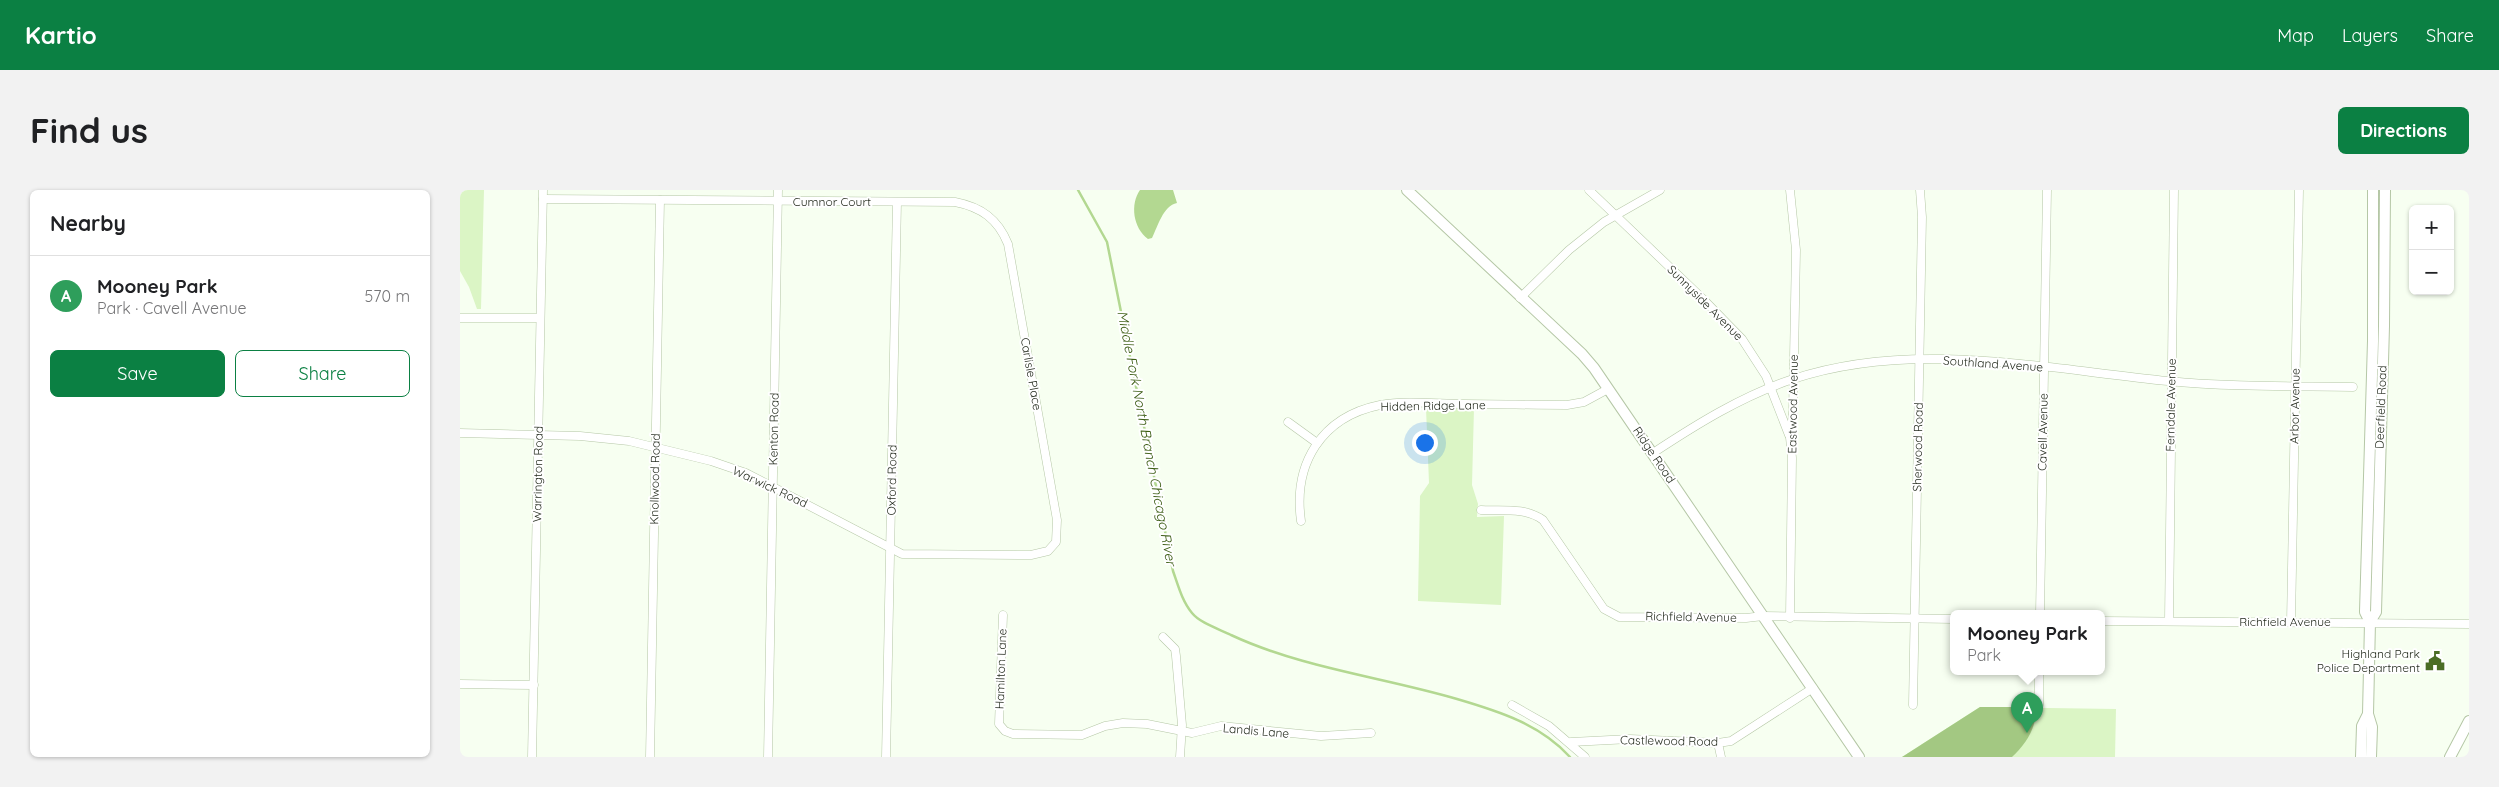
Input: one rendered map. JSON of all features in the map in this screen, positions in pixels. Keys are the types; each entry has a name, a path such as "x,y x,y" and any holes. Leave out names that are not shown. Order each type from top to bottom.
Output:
{"main road":[{"name":"Deerfield Road","path":"2371,757 2372,727 2368,714 2370,622 2365,612 2373,341 2373,190"},
{"name":"Deerfield Road","path":"2370,622 2376,612 2384,326 2385,190"},
{"name":"Ridge Road","path":"1414,192 1520,298 1582,354 1653,453 1859,757"},
{"name":"Deerfield Road","path":"2361,757 2362,726 2368,714"},
{"path":"2450,757 2469,721"}],"street":[{"name":"Warrington Road","path":"532,757 543,190"},
{"name":"Kenton Road","path":"768,757 778,190"},
{"name":"Sunnyside Avenue","path":"1589,190 1729,325 1755,358 1770,387 1790,437"},
{"path":"1520,298 1569,250 1615,215 1660,190"},
{"name":"Eastwood Avenue","path":"1790,190 1796,250 1793,414 1790,437 1792,458 1790,618"},
{"name":"Sherwood Road","path":"1913,705 1922,217 1920,190"},
{"name":"Cavell Avenue","path":"2040,610 2047,190"},
{"name":"Ferndale Avenue","path":"2169,621 2174,190"},
{"name":"Arbor Avenue","path":"2291,622 2299,190"},
{"name":"Cumnor Court","path":"542,199 965,204 977,208 996,222"},
{"name":"Knollwood Road","path":"650,757 660,200"},
{"name":"Oxford Road","path":"886,757 897,202"},
{"name":"Carlisle Place","path":"996,222 1008,244 1057,530"},
{"path":"461,318 540,318"},
{"name":"Southland Avenue","path":"1653,453 1715,414 1770,387 1794,378 1853,365 1920,359 2044,367 2171,381 2353,387"},
{"name":"Hidden Ridge Lane","path":"1301,521 1298,501 1300,480 1310,454 1318,443 1342,421 1367,409 1381,405 1567,405 1584,402 1599,396 1608,389"},
{"path":"1288,422 1318,443"},
{"name":"Warwick Road","path":"460,433 539,434 629,441 711,461 746,473 773,486 902,554 1040,554 1053,546 1057,530"},
{"name":"Richfield Avenue","path":"1481,510 1525,511 1534,513 1544,520 1604,609 1611,615 1619,617 1727,618 1763,616 1790,618 1950,619"},
{"name":"Hamilton Lane","path":"999,724 1003,615"},
{"name":"Richfield Avenue","path":"2105,621 2469,624"},
{"path":"1163,637 1175,648 1182,732 1180,757"},
{"path":"2039,675 2039,705"},
{"path":"460,684 534,684"},
{"name":"Castlewood Road","path":"1571,742 1630,739 1731,741 1813,688"},
{"path":"1512,705 1549,726 1571,742 1585,757"},
{"name":"Landis Lane","path":"999,724 1005,731 1020,735 1082,734 1105,726 1122,723 1161,726 1192,733 1229,726 1321,736 1371,734"},
{"path":"1718,742 1721,757"}],"shaded area":[{"path":"460,190 484,190 481,309 477,309 469,287 460,271"},
{"path":"1140,190 1173,190 1177,203 1168,208 1152,238 1148,239 1139,229 1135,216 1135,202"},
{"path":"1426,408 1474,408 1472,485 1478,504 1477,517 1504,516 1501,605 1418,601 1420,496 1429,483"},
{"path":"1980,707 2116,709 2115,757 1902,757"},
{"path":"1980,707 2035,707 2033,728 2022,746 2012,757 1902,757"}],"waterway":[{"name":"Middle Fork North Branch Chicago River","path":"1078,190 1107,242 1173,571 1183,598 1195,617 1215,628 1286,656 1429,691 1503,714 1532,727 1570,757"}],"place":[{"name":"Highland Park Police Department","path":"2435,661"},
{"name":"Mooney Park","path":"2027,733"}]}
